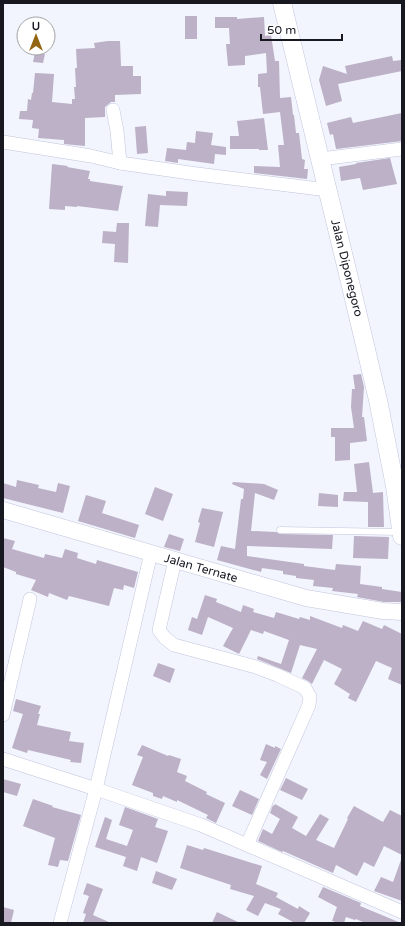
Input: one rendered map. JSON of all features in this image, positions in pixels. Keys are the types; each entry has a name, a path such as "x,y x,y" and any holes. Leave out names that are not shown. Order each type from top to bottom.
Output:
{"main road":[{"name":"Jalan Diponegoro","path":"282,3 378,400 395,486 402,536"}],"street":[{"path":"113,110 120,162"},
{"path":"3,142 197,174 328,190"},
{"path":"320,159 402,149"},
{"name":"Jalan Ternate","path":"3,510 306,598 383,611 402,612"},
{"path":"60,923 96,789 151,553"},
{"path":"175,560 159,630 165,638 174,645 256,667 278,675 305,688 310,697 309,705 247,845"},
{"path":"3,715 30,599"},
{"path":"3,759 201,825 402,912"}],"lane":[{"path":"280,530 402,532"}],"building":[{"path":"185,16 197,16 197,39 185,39"},
{"path":"215,17 237,17 237,19 264,17 265,36 271,35 275,61 279,61 280,98 291,97 296,133 299,133 302,159 305,160 304,169 308,169 307,179 254,173 254,166 280,167 278,145 284,145 280,112 263,114 260,87 258,87 258,74 267,73 266,53 245,56 245,65 228,66 226,44 230,44 229,28 215,28"},
{"path":"120,41 121,66 133,66 133,76 141,76 141,94 115,95 115,102 111,102 105,107 105,117 85,118 85,146 64,144 64,140 38,138 39,129 32,128 33,120 19,119 20,111 27,111 28,99 31,100 35,73 54,74 52,102 72,104 72,99 75,99 74,87 76,87 76,49 95,48 94,43"},
{"path":"34,56 45,56 43,63 33,62"},
{"path":"392,56 393,61 402,60 402,71 338,84 342,101 326,106 319,80 323,66 347,74 345,66"},
{"path":"402,113 402,141 336,149 333,134 330,135 327,123 351,117 353,123"},
{"path":"264,118 268,150 230,149 230,136 239,136 237,121"},
{"path":"146,126 148,153 137,154 135,127"},
{"path":"196,131 213,133 211,145 226,147 226,155 215,154 214,164 178,159 178,163 165,161 167,148 186,150 187,142 195,143"},
{"path":"390,158 397,184 363,190 360,178 341,181 339,167"},
{"path":"52,164 90,171 88,179 90,179 90,181 123,186 118,211 77,206 65,206 65,210 49,209"},
{"path":"166,191 188,192 187,206 160,205 158,227 145,226 148,194 166,196"},
{"path":"117,223 129,223 128,263 114,262 115,244 102,243 103,231 116,232"},
{"path":"361,374 364,387 362,417 364,417 367,441 350,443 350,460 335,461 335,437 331,437 331,428 354,428 351,407 352,389 355,389 353,375"},
{"path":"369,462 373,493 383,492 384,527 368,527 368,502 343,501 344,492 357,492 354,464"},
{"path":"17,480 39,485 38,488 56,492 58,483 70,486 63,513 3,498 3,483 16,487"},
{"path":"233,482 264,484 278,490 274,500 255,493 251,531 276,532 280,534 333,535 332,549 247,546 247,556 335,570 336,564 361,566 360,584 402,592 402,602 384,602 357,597 358,594 332,591 333,588 313,586 314,580 296,578 296,576 283,574 283,571 262,568 261,572 217,560 221,546 235,549 241,499 243,499 244,489 232,484"},
{"path":"155,487 173,494 163,521 145,514"},
{"path":"319,493 338,495 338,507 318,506"},
{"path":"86,495 106,501 102,513 139,525 135,538 78,521"},
{"path":"202,508 223,512 214,547 195,542"},
{"path":"169,534 184,539 180,551 164,547"},
{"path":"354,536 389,537 388,559 353,558"},
{"path":"3,538 15,541 12,549 44,558 45,554 62,558 65,549 78,553 77,558 96,564 97,560 138,572 134,588 124,585 123,590 114,588 109,606 69,596 67,600 49,593 48,597 31,590 36,580 16,574 16,572 3,567"},
{"path":"205,595 217,599 216,602 241,612 243,605 254,609 253,612 274,618 276,612 299,619 300,617 310,620 310,616 342,628 343,625 358,631 363,621 382,629 384,625 402,634 402,685 388,679 392,668 376,661 356,702 348,698 350,694 334,684 342,669 324,660 312,684 302,678 317,649 300,645 291,673 257,659 258,656 281,664 289,640 264,631 263,634 251,630 239,654 223,646 233,628 208,617 202,635 188,630 192,617 197,619"},
{"path":"158,663 175,669 170,683 153,676"},
{"path":"16,699 41,706 38,714 40,714 37,725 71,732 69,741 84,743 81,763 70,762 71,760 28,750 27,753 12,748 23,714 13,711"},
{"path":"266,744 281,749 267,779 260,775 267,762 260,760"},
{"path":"142,745 168,756 181,759 177,772 187,776 185,781 207,792 206,794 225,803 216,823 206,818 208,815 177,800 177,802 163,796 162,799 153,796 153,793 132,785 143,757 137,755"},
{"path":"286,778 308,789 302,800 280,790"},
{"path":"3,779 21,784 17,796 3,792"},
{"path":"240,790 259,799 252,815 232,806"},
{"path":"33,799 53,806 52,807 81,815 68,861 60,860 58,867 48,865 55,838 23,826"},
{"path":"275,804 298,817 292,828 306,836 320,814 329,819 316,840 334,848 354,806 383,822 390,810 402,816 402,855 384,846 374,867 364,862 357,876 336,865 333,873 258,841 263,829 272,834 280,819 270,813 273,805 274,806"},
{"path":"125,807 158,819 155,827 168,831 157,863 141,857 137,871 123,866 126,857 95,847 105,817 112,820 106,839 127,846 133,830 119,825"},
{"path":"187,845 203,850 204,848 262,866 256,884 278,893 276,897 298,909 299,906 310,913 304,923 295,923 278,914 281,909 265,903 258,916 246,910 254,896 230,889 231,885 180,868"},
{"path":"401,860 402,901 374,891 381,877 393,882"},
{"path":"156,871 177,879 172,890 152,883"},
{"path":"87,883 103,889 93,915 111,923 83,923 86,914 83,913 89,896 83,894"},
{"path":"323,887 361,903 360,906 401,923 365,923 346,917 344,923 332,921 337,907 318,897"},
{"path":"3,907 14,910 11,923 3,923"},
{"path":"217,912 240,923 212,923"}]}
